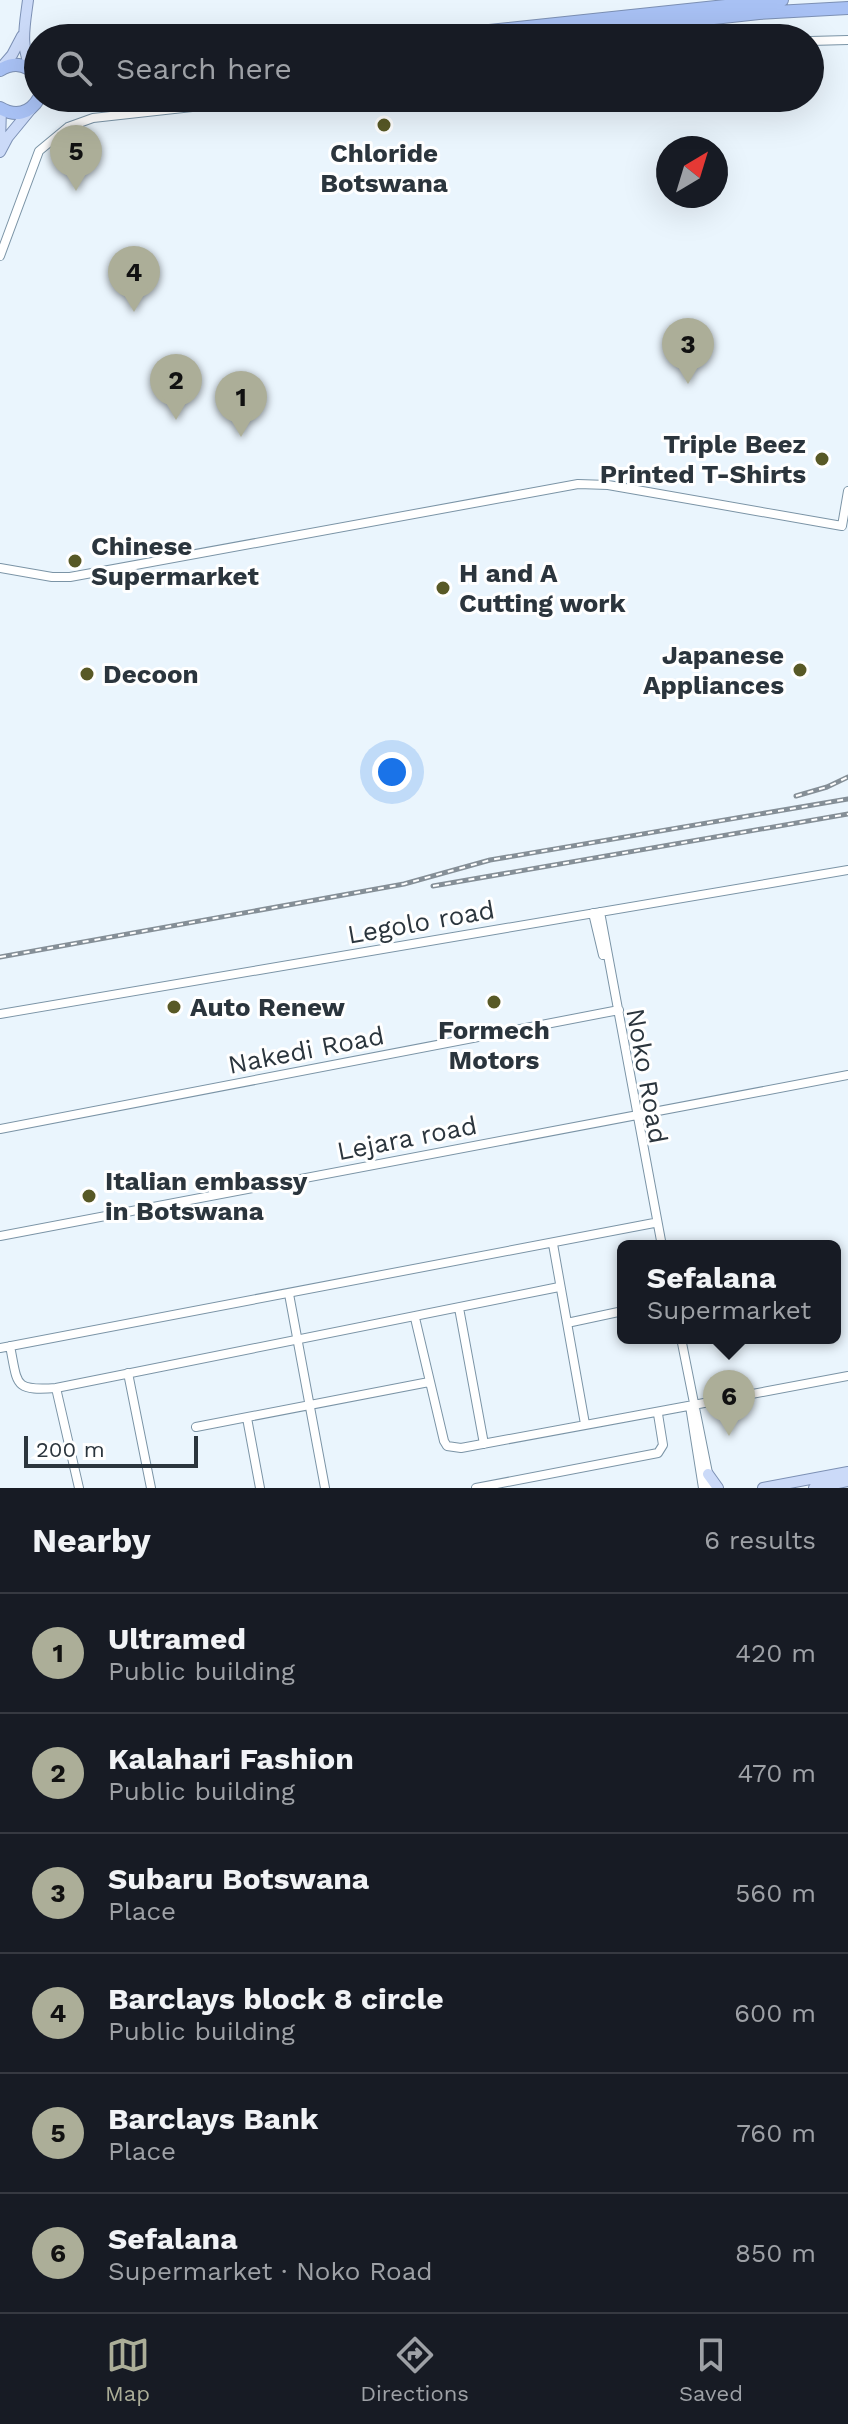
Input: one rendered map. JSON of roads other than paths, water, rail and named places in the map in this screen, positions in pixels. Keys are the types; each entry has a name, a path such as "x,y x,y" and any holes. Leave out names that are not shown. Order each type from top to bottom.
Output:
{"highway":[{"path":"555,24 782,0"},
{"path":"659,24 759,13 848,8"},
{"path":"0,70 14,64 24,65"},
{"path":"0,108 14,114 24,109"}],"main road":[{"path":"25,24 28,0"},
{"path":"0,70 24,31"},
{"path":"0,108 0,142"},
{"path":"0,152 8,137 29,112"},
{"path":"763,1488 848,1472"},
{"path":"708,1474 718,1488"},
{"path":"814,1488 848,1481"}],"street":[{"path":"824,41 848,40"},
{"path":"0,256 39,151 74,123 147,112"},
{"path":"0,568 70,577 578,484 608,485 842,526 848,491"},
{"name":"Legolo road","path":"0,1014 848,870"},
{"name":"Noko Road","path":"597,912 658,1240"},
{"name":"Nakedi Road","path":"0,1129 617,1010"},
{"name":"Lejara road","path":"0,1236 848,1075"},
{"path":"635,1116 659,1240"},
{"path":"559,1287 56,1388 31,1390 22,1386 5,1347 654,1223"},
{"path":"553,1244 585,1424"},
{"path":"289,1294 325,1488"},
{"path":"459,1308 484,1444"},
{"path":"567,1323 617,1312"},
{"path":"415,1318 447,1446 461,1448 585,1424 658,1414 848,1376"},
{"path":"680,1344 711,1488"},
{"path":"128,1373 151,1488"},
{"path":"196,1427 429,1382"},
{"path":"56,1388 79,1488"},
{"path":"693,1407 703,1488"},
{"path":"476,1488 658,1453 663,1445 658,1414"},
{"path":"247,1418 260,1488"}],"railway":[{"path":"796,796 848,777"},
{"path":"0,957 404,884 490,860 848,799"},
{"path":"433,886 848,814"}],"place":[{"name":"Chloride Botswana","path":"384,125"},
{"name":"Barclays Bank","path":"76,191"},
{"name":"Barclays block 8 circle","path":"134,312"},
{"name":"Subaru Botswana","path":"688,384"},
{"name":"Kalahari Fashion","path":"176,420"},
{"name":"Ultramed","path":"241,437"},
{"name":"Triple Beez Printed T-Shirts","path":"822,459"},
{"name":"Chinese Supermarket","path":"75,561"},
{"name":"H and A Cutting work","path":"443,588"},
{"name":"Japanese Appliances","path":"800,670"},
{"name":"Decoon","path":"87,674"},
{"name":"Formech Motors","path":"494,1002"},
{"name":"Auto Renew","path":"174,1007"},
{"name":"Italian embassy in Botswana","path":"89,1196"},
{"name":"Sefalana","path":"729,1436"}]}
